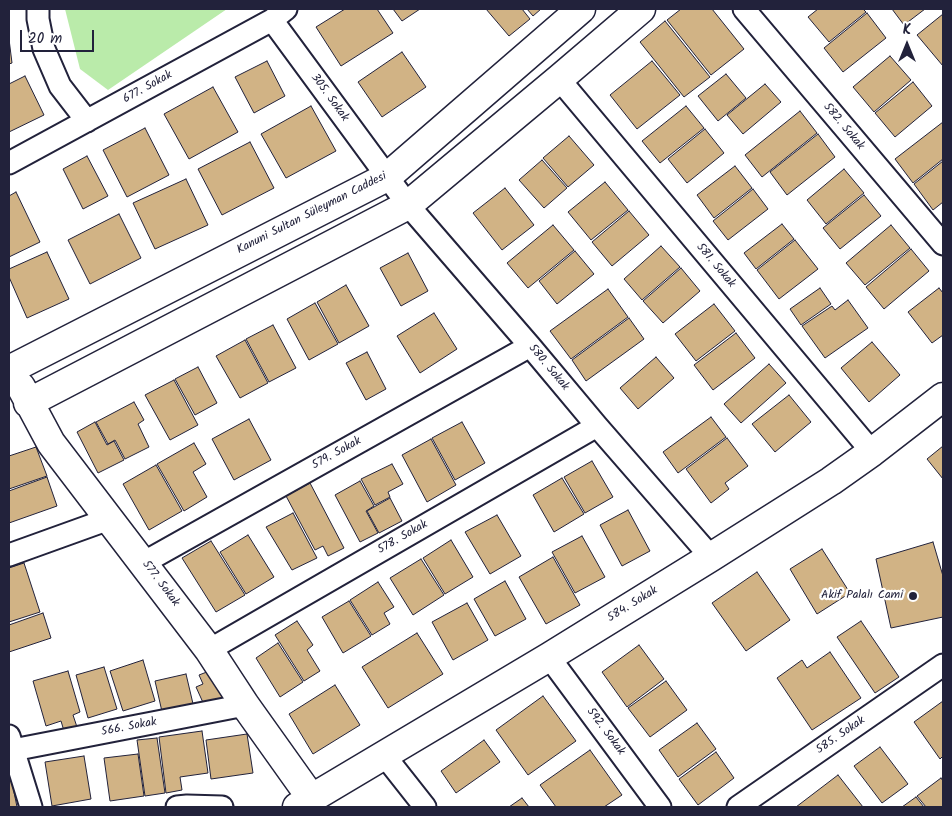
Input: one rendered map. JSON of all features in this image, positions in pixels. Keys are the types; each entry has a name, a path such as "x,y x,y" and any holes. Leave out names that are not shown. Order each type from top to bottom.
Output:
{"street":[{"path":"38,9 41,34 48,58 60,86 87,121"},
{"name":"Kanuni Sultan Süleyman Caddesi","path":"10,366 387,177 581,9"},
{"path":"28,403 408,205 641,9"},
{"name":"582. Sokak","path":"744,9 943,244"},
{"name":"677. Sokak","path":"9,162 87,121 279,14"},
{"name":"305. Sokak","path":"279,14 387,177"},
{"name":"581. Sokak","path":"559,79 872,452"},
{"name":"580. Sokak","path":"387,177 408,205 711,557"},
{"name":"579. Sokak","path":"143,563 530,346"},
{"name":"577. Sokak","path":"10,366 28,403 51,443 209,650 245,705 304,803"},
{"name":"584. Sokak","path":"304,803 549,657 711,557 872,452 943,397"},
{"name":"578. Sokak","path":"209,650 597,426"},
{"path":"9,555 109,519"},
{"name":"592. Sokak","path":"549,657 660,807"},
{"name":"585. Sokak","path":"738,807 943,665"},
{"name":"566. Sokak","path":"11,743 245,705"},
{"path":"11,743 31,807"},
{"path":"384,755 425,807"},
{"path":"177,807 222,807"}],"green space":[{"path":"65,9 227,9 108,90 80,69"}],"building":[{"path":"345,9 377,9 393,33 341,66 316,27"},
{"path":"393,9 420,9 402,21"},
{"path":"486,9 522,9 530,19 509,36"},
{"path":"527,9 541,9 533,16"},
{"path":"681,9 712,9 744,49 711,75 667,20"},
{"path":"818,9 863,9 866,12 829,42 808,17"},
{"path":"892,9 925,9 904,25"},
{"path":"867,13 886,38 843,72 824,48"},
{"path":"943,14 943,66 917,35"},
{"path":"665,21 710,77 684,97 640,42"},
{"path":"9,39 12,63 9,64"},
{"path":"402,52 426,87 382,117 358,82"},
{"path":"890,56 911,80 874,112 853,87"},
{"path":"267,61 285,96 254,113 235,77"},
{"path":"652,61 680,95 637,129 610,95"},
{"path":"726,74 746,98 718,121 698,96"},
{"path":"25,76 44,115 9,132 9,84"},
{"path":"913,82 932,106 895,137 875,113"},
{"path":"765,84 781,102 743,134 727,115"},
{"path":"213,87 238,132 189,159 164,114"},
{"path":"311,106 336,151 286,178 261,134"},
{"path":"686,106 704,128 660,163 642,141"},
{"path":"800,111 817,133 762,177 745,155"},
{"path":"943,122 943,159 913,183 895,159"},
{"path":"145,128 169,175 127,197 103,150"},
{"path":"705,129 724,153 687,183 668,159"},
{"path":"818,134 835,157 787,195 770,172"},
{"path":"569,136 594,165 568,187 543,158"},
{"path":"250,142 274,188 222,215 198,169"},
{"path":"87,156 108,196 83,209 63,169"},
{"path":"542,160 567,188 544,208 519,180"},
{"path":"943,161 943,202 933,210 914,184"},
{"path":"735,166 752,188 714,218 697,195"},
{"path":"844,169 864,193 826,224 807,200"},
{"path":"186,179 208,225 155,249 133,203"},
{"path":"605,182 628,210 591,240 568,212"},
{"path":"505,188 534,225 502,250 473,213"},
{"path":"753,189 768,209 728,240 713,221"},
{"path":"16,192 40,242 9,257 9,196"},
{"path":"864,195 881,216 840,249 823,228"},
{"path":"629,211 649,235 612,266 592,242"},
{"path":"119,214 141,258 90,284 68,240"},
{"path":"782,224 794,239 756,269 744,253"},
{"path":"553,225 574,250 528,288 507,263"},
{"path":"891,225 910,248 865,285 846,263"},
{"path":"795,240 818,269 779,299 757,270"},
{"path":"661,246 680,267 642,300 624,279"},
{"path":"911,249 929,271 884,309 866,287"},
{"path":"575,251 594,274 557,304 539,281"},
{"path":"47,252 69,299 27,318 9,277 9,269"},
{"path":"408,253 428,291 401,306 380,268"},
{"path":"681,268 700,291 663,323 643,301"},
{"path":"346,285 369,326 339,343 317,302"},
{"path":"820,288 831,304 801,325 790,309"},
{"path":"939,288 943,293 943,335 932,343 908,312"},
{"path":"608,289 628,317 571,359 550,331"},
{"path":"848,300 868,328 825,358 802,326 832,306 835,310"},
{"path":"315,303 338,344 309,360 287,319"},
{"path":"714,304 735,331 696,361 675,334"},
{"path":"434,313 457,349 420,373 397,336"},
{"path":"629,318 644,339 586,381 572,360"},
{"path":"273,325 296,368 269,382 246,339"},
{"path":"736,333 755,358 713,390 694,365"},
{"path":"245,340 268,383 240,398 216,356"},
{"path":"872,342 900,375 869,402 841,368"},
{"path":"367,352 386,389 366,400 346,363"},
{"path":"656,357 674,378 638,409 620,388"},
{"path":"769,364 786,383 741,423 724,404"},
{"path":"198,367 217,403 195,415 175,379"},
{"path":"174,380 198,425 170,440 145,395"},
{"path":"789,395 811,422 775,452 752,424"},
{"path":"134,402 144,420 138,424 149,447 125,459 115,440 108,444 96,422"},
{"path":"711,417 726,437 678,473 663,452"},
{"path":"249,419 271,460 234,480 212,439"},
{"path":"95,422 107,445 114,441 124,460 98,473 77,432"},
{"path":"462,422 485,463 455,480 432,438"},
{"path":"727,438 748,466 725,483 729,489 711,503 686,469"},
{"path":"431,439 456,485 427,502 402,455"},
{"path":"194,443 206,464 193,472 207,497 184,511 157,464"},
{"path":"943,446 943,479 927,459"},
{"path":"36,447 47,476 9,489 9,456"},
{"path":"592,461 613,497 585,513 564,477"},
{"path":"392,464 403,484 388,492 390,497 375,505 361,479"},
{"path":"156,465 182,511 149,530 123,484"},
{"path":"47,477 57,506 9,523 9,491"},
{"path":"562,478 584,514 554,532 533,495"},
{"path":"360,481 374,506 366,511 378,533 360,542 335,495"},
{"path":"310,483 344,548 328,556 323,546 315,550 286,496"},
{"path":"390,498 402,521 379,533 367,511"},
{"path":"628,510 650,551 622,566 600,525"},
{"path":"293,513 317,558 292,570 266,527"},
{"path":"497,515 521,556 490,574 465,532"},
{"path":"248,535 274,577 246,594 220,552"},
{"path":"582,536 605,577 575,593 552,552"},
{"path":"451,540 473,577 445,594 423,558"},
{"path":"211,541 245,595 216,612 182,558"},
{"name":"Akif Palalı Cami","path":"933,542 943,576 943,617 891,628 876,559"},
{"path":"822,549 850,593 817,614 790,569"},
{"path":"553,557 580,605 546,624 519,577"},
{"path":"421,559 444,595 413,615 390,578"},
{"path":"24,563 40,612 9,622 9,568"},
{"path":"757,572 790,620 746,651 712,603"},
{"path":"505,581 526,619 495,636 474,599"},
{"path":"378,582 394,607 384,613 390,624 372,635 350,600"},
{"path":"349,601 371,636 343,653 322,617"},
{"path":"467,603 488,640 453,660 432,622"},
{"path":"43,613 51,638 9,652 9,625"},
{"path":"297,621 313,645 307,650 320,671 304,681 275,635"},
{"path":"861,621 899,677 875,693 837,637"},
{"path":"417,633 443,674 388,708 362,667"},
{"path":"278,643 303,682 280,697 256,658"},
{"path":"639,645 664,679 627,707 602,672"},
{"path":"830,652 861,698 812,730 777,678 802,660 807,668"},
{"path":"143,660 155,701 123,711 110,671"},
{"path":"104,667 117,709 88,718 76,675"},
{"path":"212,670 224,699 205,707 196,687 203,684 199,675"},
{"path":"68,671 80,712 73,715 77,727 64,731 61,721 46,726 33,681"},
{"path":"186,674 194,708 163,716 155,681"},
{"path":"666,681 687,710 650,737 628,708"},
{"path":"335,685 360,725 313,754 289,714"},
{"path":"543,696 576,741 528,775 496,730"},
{"path":"943,701 943,756 940,759 914,722"},
{"path":"697,723 716,749 678,777 659,750"},
{"path":"202,731 208,773 180,777 182,790 166,793 159,737"},
{"path":"247,734 253,773 211,779 206,740"},
{"path":"157,738 165,793 145,796 137,740"},
{"path":"484,740 500,762 456,793 441,771"},
{"path":"880,747 908,784 882,803 854,766"},
{"path":"590,750 622,795 604,807 556,807 540,785"},
{"path":"716,752 734,778 698,805 679,779"},
{"path":"138,754 144,796 110,801 104,758"},
{"path":"84,756 91,799 52,806 45,762"},
{"path":"838,775 863,807 796,807"},
{"path":"11,777 17,807 9,807 9,778"},
{"path":"941,778 943,781 943,807 926,807 917,796"},
{"path":"916,797 924,807 902,807"},
{"path":"522,798 529,807 509,807"}],"place":[{"name":"Akif Palalı Cami","path":"913,596"}]}
